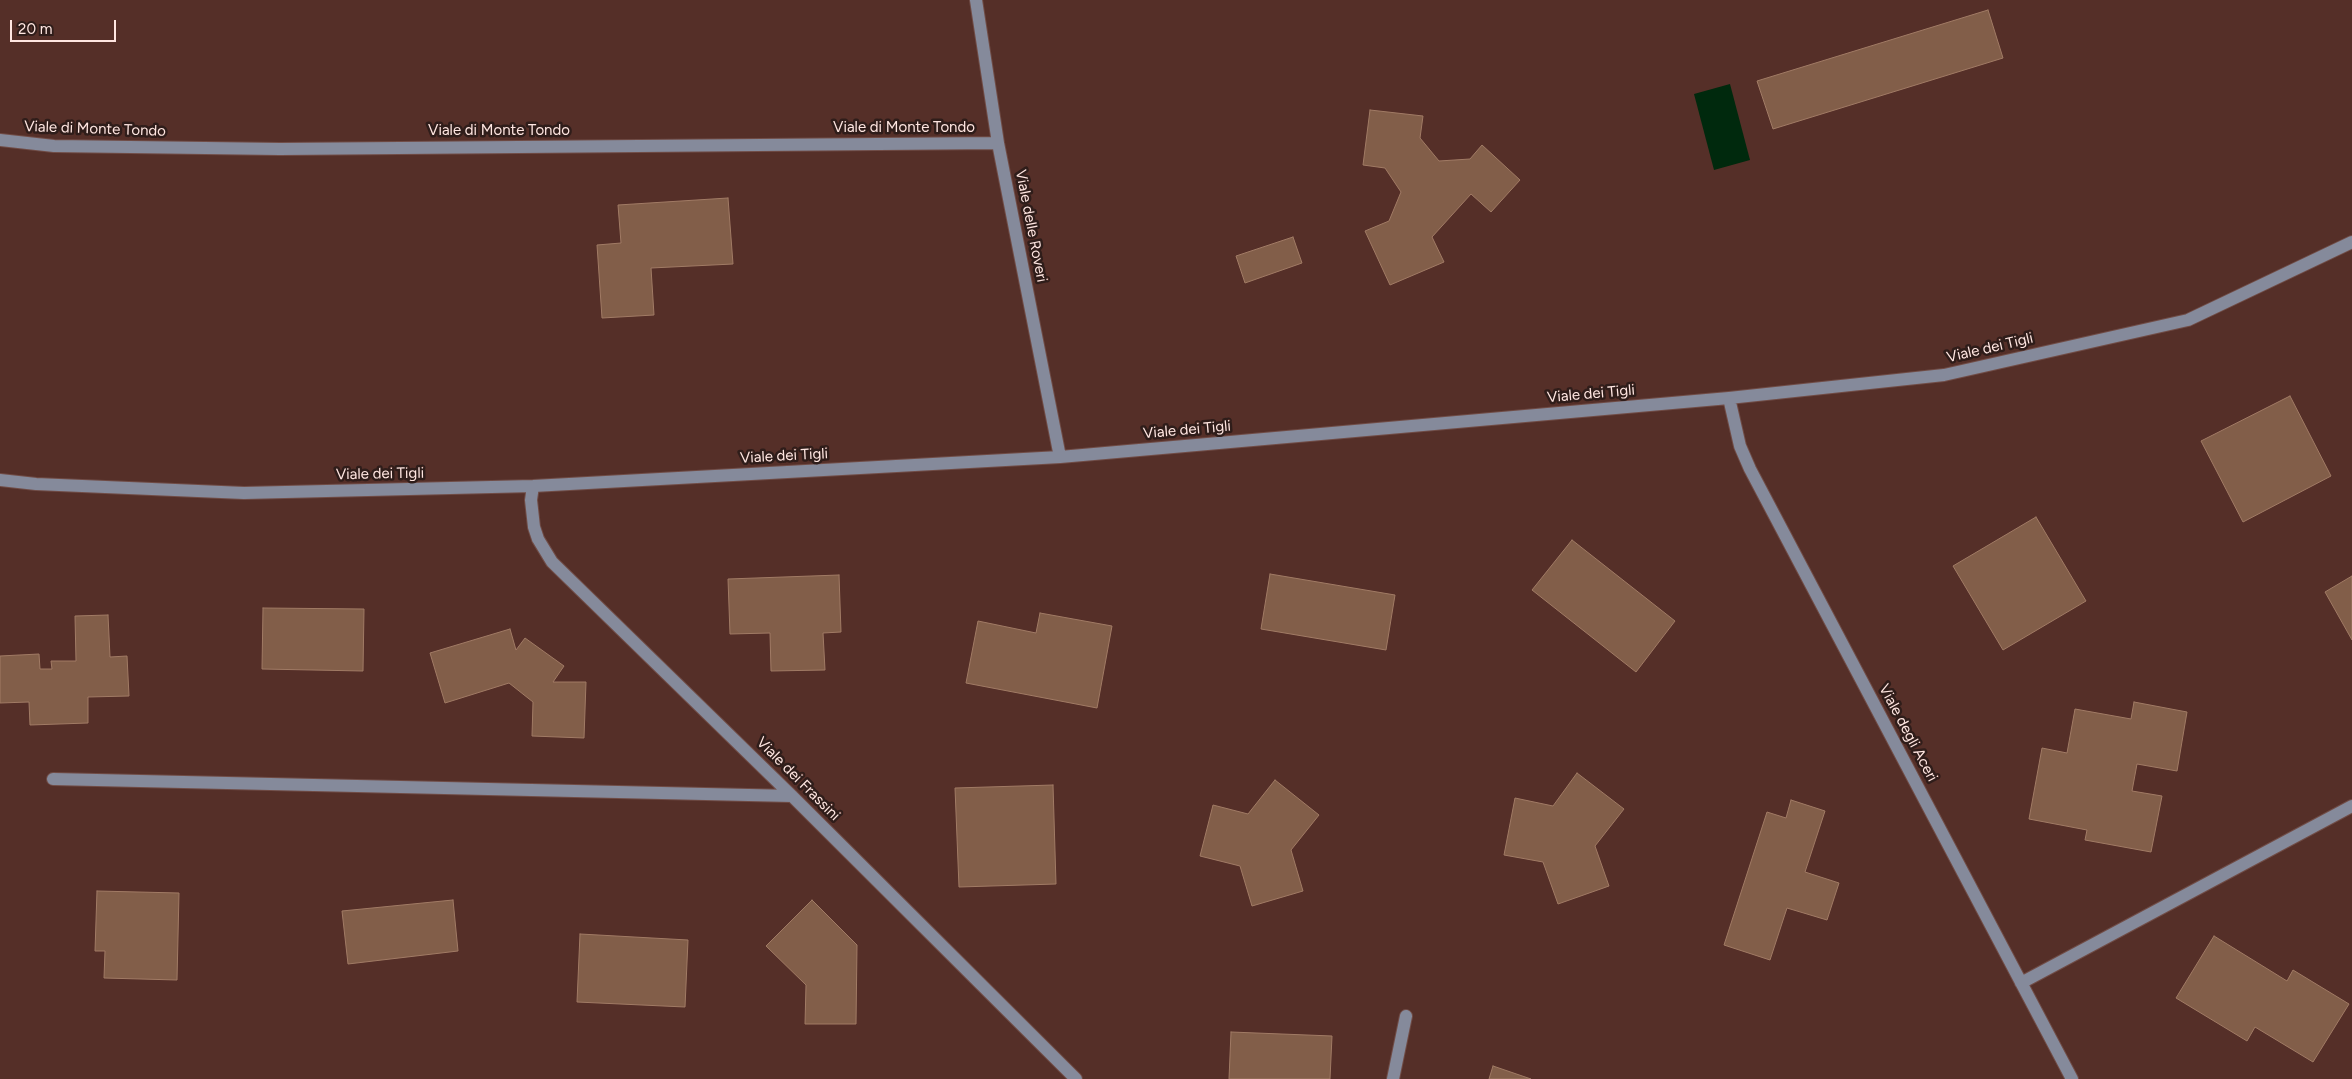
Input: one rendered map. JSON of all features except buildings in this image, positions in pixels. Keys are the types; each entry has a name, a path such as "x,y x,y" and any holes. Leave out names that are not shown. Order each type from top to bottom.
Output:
{"street":[{"name":"Viale delle Roveri","path":"976,0 998,143 1060,457"},
{"name":"Viale di Monte Tondo","path":"0,140 54,146 280,149 998,143"},
{"name":"Viale dei Tigli","path":"0,480 36,484 244,493 533,486 1060,457 1729,398 1944,375 2188,320 2352,242"},
{"name":"Viale degli Aceri","path":"1729,398 1740,446 1750,468 2072,1079"},
{"name":"Viale dei Frassini","path":"533,486 531,500 534,527 538,539 552,562 792,796 1076,1079"},
{"path":"54,779 792,796"},
{"path":"2021,983 2352,806"},
{"path":"1394,1079 1406,1016"}],"shaded area":[{"path":"1730,84 1750,160 1714,170 1694,94"}]}
